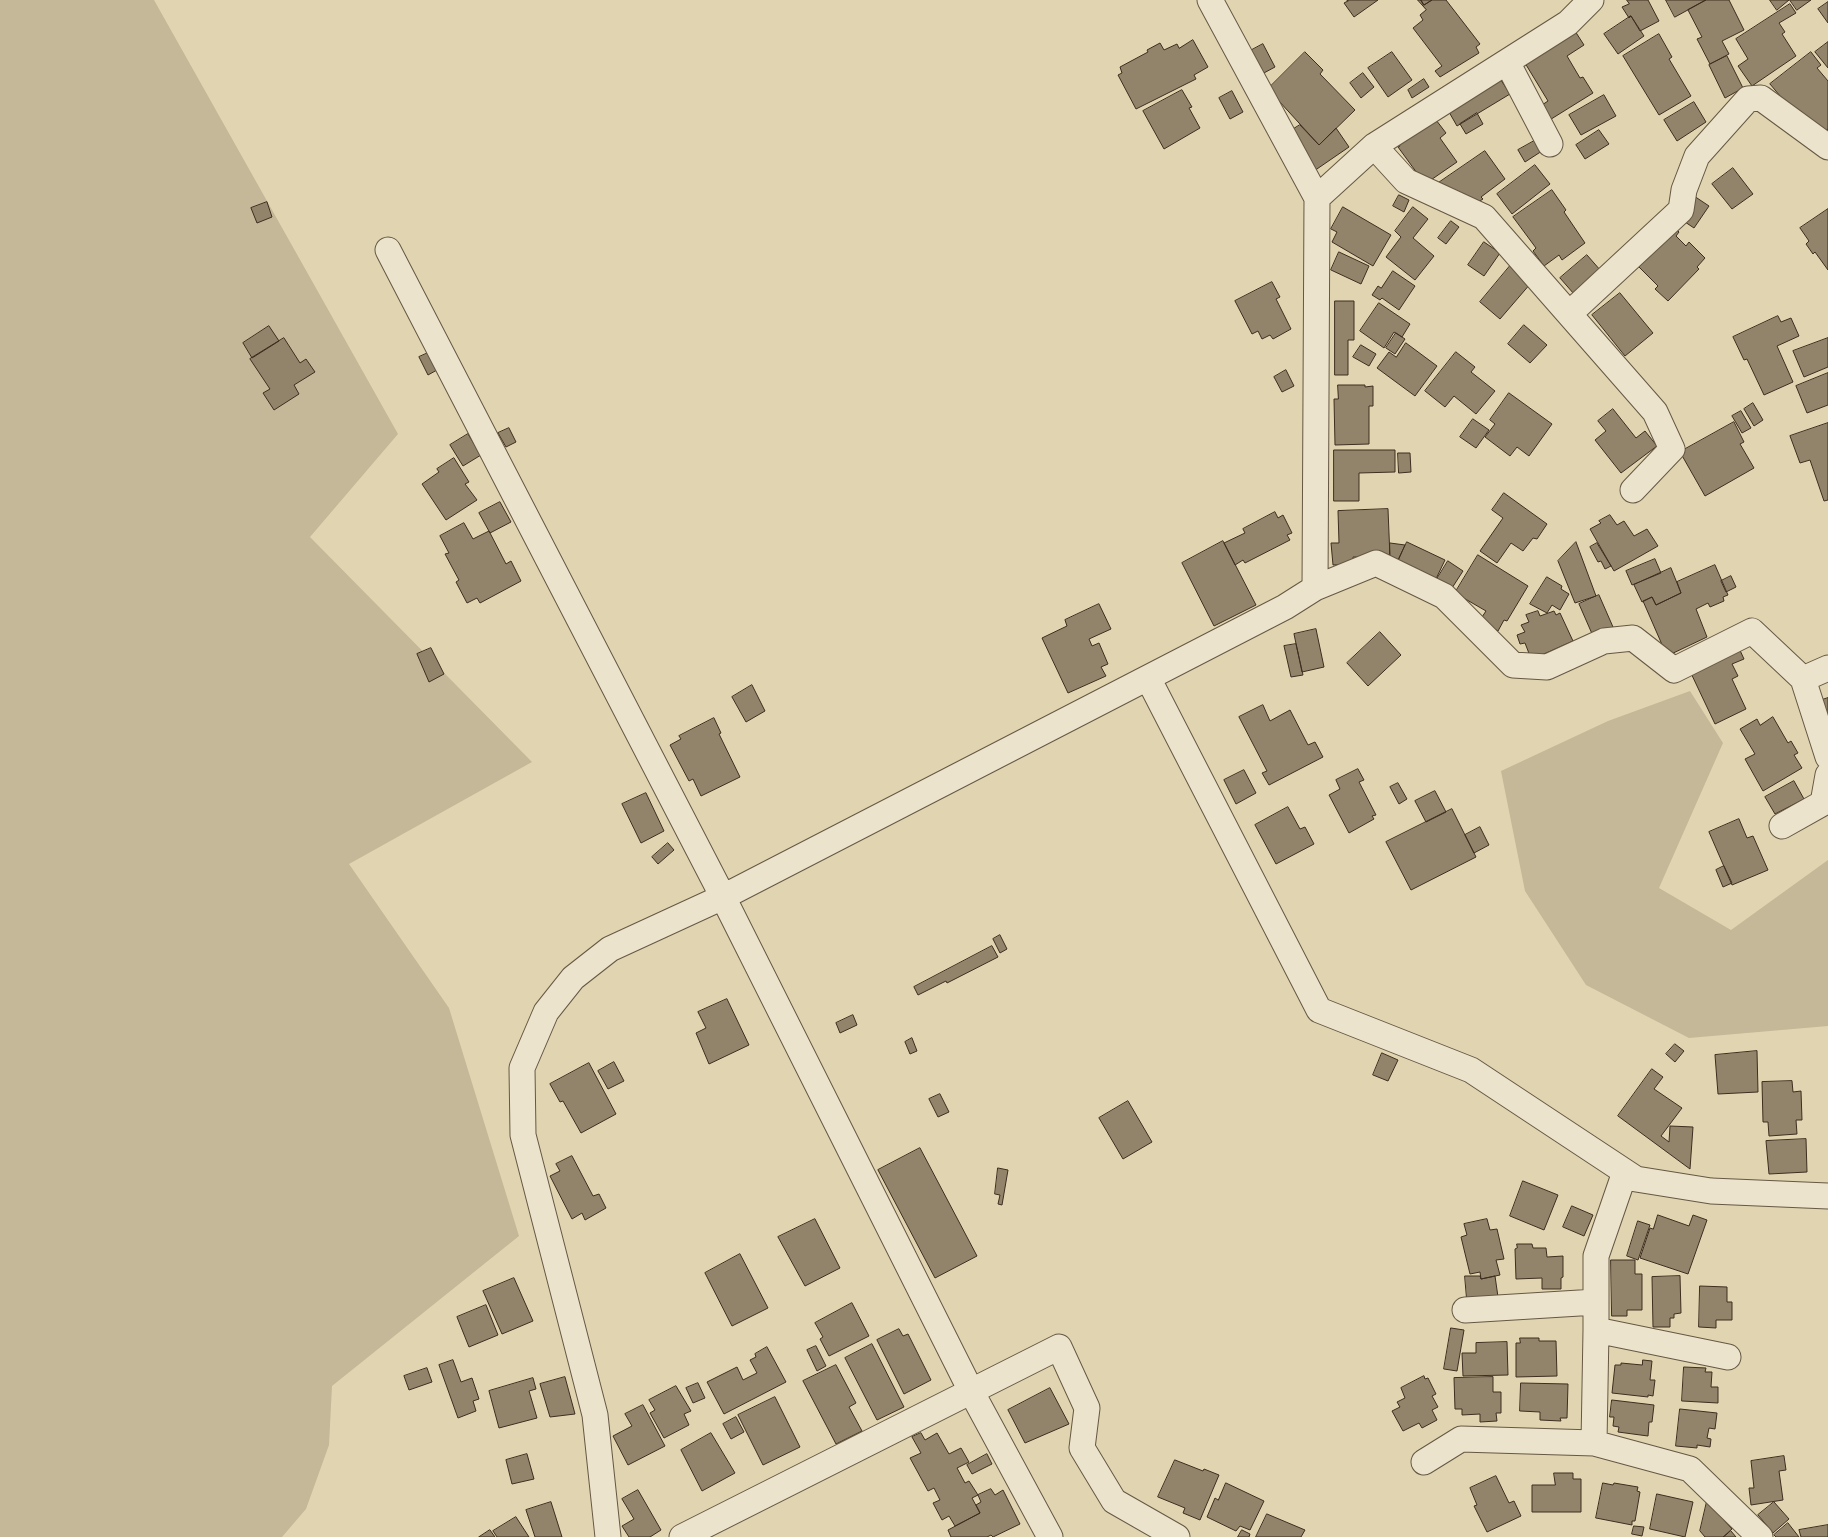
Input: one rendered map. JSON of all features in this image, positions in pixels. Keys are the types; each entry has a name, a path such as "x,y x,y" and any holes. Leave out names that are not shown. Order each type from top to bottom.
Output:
{"street":[{"path":"1210,0 1316,198 1315,588"},
{"path":"1316,198 1374,146 1568,22 1591,0"},
{"path":"1507,62 1550,144"},
{"path":"1569,314 1682,210 1684,190 1697,156 1748,99 1761,98 1828,147"},
{"path":"1374,146 1406,181 1484,217 1655,412 1672,449 1633,490"},
{"path":"388,250 723,897 971,1391 1050,1537"},
{"path":"608,1537 595,1415 523,1135 522,1068 546,1012 573,978 610,949 723,897 1285,607 1315,588 1376,563 1444,596 1513,665 1547,667 1604,641 1633,638 1674,670 1752,631 1803,679 1828,756"},
{"path":"1803,679 1828,668"},
{"path":"1148,678 1318,1010 1471,1070 1636,1179 1711,1191 1828,1196"},
{"path":"1782,826 1823,803 1828,775"},
{"path":"1594,1443 1596,1256 1624,1172"},
{"path":"1465,1310 1596,1302"},
{"path":"1596,1330 1728,1357"},
{"path":"682,1537 1059,1347 1088,1408 1082,1448 1114,1501 1177,1537"},
{"path":"1424,1462 1461,1439 1594,1443 1690,1469 1760,1537"}],"shaded area":[{"path":"0,0 154,0 398,434 310,537 532,762 349,864 449,1008 519,1236 332,1386 329,1445 306,1509 282,1537 0,1537"},
{"path":"1690,691 1723,743 1659,888 1731,930 1828,860 1828,1026 1689,1038 1586,985 1525,891 1501,771 1608,721"}],"building":[{"path":"1347,0 1378,0 1354,17 1344,3"},
{"path":"1418,0 1421,0 1424,5 1432,0 1446,0 1480,44 1476,47 1479,53 1440,77 1435,71 1442,66 1413,28 1423,20 1420,15 1426,10"},
{"path":"1421,0 1432,0 1424,5"},
{"path":"1627,0 1648,0 1659,21 1640,31 1631,16 1629,18 1622,7 1629,4"},
{"path":"1666,0 1706,0 1675,17"},
{"path":"1706,0 1729,0 1744,30 1722,41 1729,54 1710,64 1697,39 1702,37 1688,10"},
{"path":"1770,0 1789,0 1777,10"},
{"path":"1790,0 1811,0 1797,10"},
{"path":"1828,2 1828,23 1818,9"},
{"path":"1790,4 1796,13 1779,23 1785,32 1782,34 1796,56 1752,86 1738,66 1748,59 1736,39"},
{"path":"1631,16 1644,36 1618,54 1604,34"},
{"path":"1575,31 1584,45 1567,56 1580,78 1583,77 1593,93 1548,121 1539,107 1548,101 1525,63"},
{"path":"1659,34 1672,57 1669,59 1691,96 1659,115 1623,56"},
{"path":"1193,40 1208,67 1194,75 1196,79 1136,109 1118,75 1122,73 1120,67 1148,52 1147,50 1160,43 1164,50 1177,44 1179,48"},
{"path":"1828,42 1828,68 1815,52"},
{"path":"1263,44 1275,67 1262,74 1250,51"},
{"path":"1305,52 1323,70 1320,74 1355,110 1319,145 1268,89"},
{"path":"1392,52 1412,80 1388,97 1368,68"},
{"path":"1811,52 1821,65 1817,68 1828,81 1828,129 1820,135 1800,111 1796,115 1770,84"},
{"path":"1727,56 1743,88 1725,98 1709,65"},
{"path":"1363,73 1374,87 1361,98 1350,83"},
{"path":"1497,74 1510,94 1457,126 1445,105"},
{"path":"1424,79 1429,87 1412,98 1408,90"},
{"path":"1182,90 1192,107 1189,108 1200,128 1164,149 1143,111"},
{"path":"1232,91 1243,112 1230,119 1219,98"},
{"path":"1604,95 1616,116 1581,135 1569,115"},
{"path":"1694,102 1706,122 1677,141 1664,120"},
{"path":"1477,113 1483,124 1466,134 1460,124"},
{"path":"1433,116 1446,133 1440,138 1457,162 1425,184 1398,147 1400,146 1397,141"},
{"path":"1300,125 1319,145 1336,128 1349,147 1314,171 1302,153 1306,151 1292,130"},
{"path":"1599,130 1609,144 1585,159 1576,145"},
{"path":"1536,140 1542,151 1525,162 1518,150"},
{"path":"1485,151 1505,179 1481,197 1483,199 1472,206 1431,188"},
{"path":"1535,165 1550,184 1512,214 1497,194"},
{"path":"1733,168 1753,194 1732,209 1712,184"},
{"path":"1552,190 1585,243 1562,260 1559,255 1544,266 1533,251 1536,248 1513,217"},
{"path":"1399,195 1409,200 1404,212 1393,206"},
{"path":"1694,196 1709,206 1694,228 1679,218"},
{"path":"267,202 272,217 257,223 251,208"},
{"path":"1343,207 1391,235 1373,266 1332,242 1337,232 1331,229"},
{"path":"1413,207 1428,219 1413,238 1434,256 1415,280 1386,257 1401,237 1395,231"},
{"path":"1828,209 1828,270 1815,252 1813,254 1806,244 1809,241 1800,228"},
{"path":"1451,221 1459,227 1446,244 1438,238"},
{"path":"1674,227 1679,232 1676,236 1686,246 1689,242 1705,258 1697,267 1699,269 1668,301 1655,289 1658,286 1637,265"},
{"path":"1484,242 1500,253 1484,276 1468,265"},
{"path":"1339,252 1369,266 1361,284 1331,270"},
{"path":"1587,255 1601,271 1574,294 1560,278"},
{"path":"1510,266 1531,283 1500,319 1480,302"},
{"path":"1393,271 1415,286 1399,310 1382,298 1380,300 1372,295 1378,286 1381,288"},
{"path":"1272,282 1280,297 1276,299 1291,329 1273,339 1270,335 1262,339 1258,331 1252,334 1235,301"},
{"path":"1620,293 1653,333 1625,356 1592,315"},
{"path":"1335,301 1354,301 1354,340 1348,340 1348,375 1335,375"},
{"path":"1379,303 1410,324 1402,337 1394,332 1384,348 1360,331"},
{"path":"1778,316 1781,322 1791,318 1799,336 1777,346 1793,382 1764,395 1747,359 1744,360 1733,337"},
{"path":"1524,325 1547,345 1530,363 1508,344"},
{"path":"269,326 279,341 252,358 243,343"},
{"path":"1396,333 1405,339 1395,354 1386,348"},
{"path":"284,338 300,363 306,359 315,372 294,385 299,394 274,410 263,393 270,389 250,359"},
{"path":"1828,338 1828,367 1804,377 1793,351"},
{"path":"1406,343 1437,366 1415,396 1377,368 1389,352 1396,357"},
{"path":"1361,345 1376,354 1369,366 1353,357"},
{"path":"1456,352 1475,367 1471,372 1495,391 1476,414 1454,396 1445,407 1425,391"},
{"path":"428,353 437,370 428,375 419,357"},
{"path":"1286,370 1294,386 1282,392 1274,377"},
{"path":"1828,373 1828,405 1807,413 1796,386"},
{"path":"1338,385 1373,386 1373,406 1369,406 1369,444 1335,445 1334,399 1338,399"},
{"path":"1509,393 1552,424 1529,456 1517,447 1510,456 1485,437 1495,424 1490,420"},
{"path":"1753,403 1763,420 1754,426 1744,409"},
{"path":"1613,409 1636,438 1645,431 1657,446 1621,473 1595,440 1606,431 1598,421"},
{"path":"1741,411 1751,428 1742,433 1732,416"},
{"path":"1473,419 1489,430 1476,448 1460,437"},
{"path":"1734,422 1744,442 1740,444 1754,468 1705,496 1680,452"},
{"path":"1828,423 1828,500 1824,501 1810,460 1800,463 1790,436"},
{"path":"509,428 516,442 506,447 498,433"},
{"path":"468,434 481,455 463,466 450,445"},
{"path":"1334,450 1395,450 1395,472 1359,473 1359,501 1334,501"},
{"path":"1398,453 1410,453 1411,472 1399,473"},
{"path":"454,458 469,482 465,484 477,500 446,520 422,484 439,472 437,469"},
{"path":"1504,493 1547,524 1537,539 1533,538 1523,551 1511,543 1497,563 1480,551 1503,518 1492,510"},
{"path":"500,502 511,522 490,533 479,513"},
{"path":"1388,509 1390,558 1353,557 1354,564 1333,565 1331,543 1339,543 1338,511"},
{"path":"1275,512 1278,518 1283,515 1292,533 1287,535 1290,540 1245,563 1243,560 1235,565 1224,543 1245,533 1243,529"},
{"path":"1610,515 1617,525 1624,521 1634,536 1647,529 1658,546 1614,571 1590,529"},
{"path":"464,523 473,539 489,531 506,564 511,561 521,581 480,603 477,598 467,603 456,582 459,580 445,554 449,553 440,536"},
{"path":"1223,541 1256,605 1214,626 1182,563"},
{"path":"1407,542 1445,560 1435,581 1397,563"},
{"path":"1576,542 1596,596 1575,603 1558,561"},
{"path":"1390,543 1405,545 1397,563 1390,558"},
{"path":"1597,543 1611,566 1605,569 1601,561 1598,562 1590,547"},
{"path":"1478,555 1528,586 1507,621 1504,620 1498,631 1480,620 1486,611 1455,593"},
{"path":"1655,559 1661,573 1632,585 1626,571"},
{"path":"1448,561 1463,571 1452,588 1437,579"},
{"path":"1715,565 1728,595 1723,597 1724,601 1710,607 1708,603 1696,609 1707,637 1667,656 1643,601 1652,597 1656,605 1681,593 1677,582"},
{"path":"1671,568 1681,593 1656,605 1652,597 1642,602 1634,585"},
{"path":"1731,576 1736,587 1726,592 1721,581"},
{"path":"1547,577 1562,586 1561,589 1569,594 1560,610 1552,605 1547,613 1530,604"},
{"path":"1599,595 1613,627 1593,636 1579,604"},
{"path":"1099,604 1111,629 1089,639 1092,646 1099,643 1108,664 1101,667 1106,676 1068,693 1042,638 1067,626 1065,620"},
{"path":"1538,611 1540,616 1554,611 1556,615 1560,613 1573,641 1535,658 1530,656 1525,643 1520,644 1517,635 1525,632 1521,625 1529,622 1526,615"},
{"path":"1316,629 1324,667 1302,672 1294,634"},
{"path":"1380,632 1401,655 1368,686 1347,663"},
{"path":"1296,644 1303,675 1291,677 1284,646"},
{"path":"1738,646 1744,659 1732,664 1738,676 1732,679 1746,709 1715,724 1689,669"},
{"path":"431,648 444,674 429,682 417,654"},
{"path":"752,685 765,711 746,722 732,697"},
{"path":"1828,698 1828,734 1819,701"},
{"path":"1263,705 1270,721 1290,710 1308,745 1315,742 1323,757 1269,785 1262,773 1267,771 1239,717"},
{"path":"1773,717 1788,743 1791,741 1798,753 1794,755 1802,768 1763,791 1745,759 1755,754 1740,729 1757,719 1760,725"},
{"path":"714,718 721,733 719,734 740,777 701,796 693,779 689,781 670,745 681,739 679,736"},
{"path":"1358,769 1364,780 1359,782 1376,815 1372,816 1374,819 1349,833 1329,795 1340,789 1336,780"},
{"path":"1244,770 1256,793 1236,804 1224,780"},
{"path":"1794,781 1804,799 1775,814 1765,797"},
{"path":"1398,783 1407,799 1399,804 1390,787"},
{"path":"1435,791 1446,812 1426,822 1415,801"},
{"path":"646,793 664,831 641,843 622,804"},
{"path":"1288,807 1300,829 1305,827 1314,844 1276,864 1255,825"},
{"path":"1452,809 1476,857 1411,890 1386,842"},
{"path":"1739,819 1747,838 1753,836 1768,870 1732,885 1709,832"},
{"path":"1480,827 1489,845 1474,853 1465,835"},
{"path":"668,843 674,850 658,864 652,857"},
{"path":"1724,866 1732,883 1723,887 1716,870"},
{"path":"1000,935 1007,949 1000,953 993,939"},
{"path":"992,946 998,957 947,983 946,981 918,995 914,987"},
{"path":"727,999 749,1045 709,1064 696,1033 706,1028 698,1012"},
{"path":"853,1015 857,1025 840,1033 836,1023"},
{"path":"912,1038 917,1051 910,1054 905,1042"},
{"path":"1675,1044 1684,1051 1675,1062 1666,1054"},
{"path":"1757,1051 1758,1092 1718,1094 1715,1055"},
{"path":"1382,1053 1398,1060 1388,1081 1373,1075"},
{"path":"614,1062 624,1081 608,1089 598,1071"},
{"path":"589,1063 616,1114 581,1133 563,1101 560,1102 550,1084"},
{"path":"1652,1069 1663,1077 1654,1089 1682,1108 1661,1136 1669,1142 1670,1126 1693,1127 1690,1169 1618,1116"},
{"path":"1792,1081 1793,1092 1801,1091 1802,1120 1796,1120 1797,1134 1769,1136 1768,1122 1763,1122 1762,1082"},
{"path":"940,1094 949,1112 938,1117 929,1099"},
{"path":"1128,1101 1152,1142 1123,1159 1099,1118"},
{"path":"1806,1139 1807,1172 1769,1174 1766,1141"},
{"path":"920,1148 977,1256 935,1278 878,1170"},
{"path":"572,1156 593,1196 599,1194 606,1208 585,1220 582,1213 572,1219 550,1176 560,1171 556,1164"},
{"path":"998,1168 1008,1170 1002,1205 998,1204 1000,1195 995,1194"},
{"path":"1523,1181 1558,1195 1544,1230 1510,1216"},
{"path":"1572,1206 1593,1215 1584,1236 1563,1227"},
{"path":"1658,1215 1689,1226 1693,1215 1707,1220 1688,1274 1640,1258 1650,1228 1653,1229"},
{"path":"815,1219 840,1268 805,1286 778,1237"},
{"path":"1487,1219 1490,1230 1497,1229 1504,1259 1496,1260 1500,1275 1481,1279 1480,1272 1470,1274 1461,1237 1467,1235 1464,1224"},
{"path":"1638,1221 1650,1225 1638,1260 1627,1256"},
{"path":"1517,1244 1532,1244 1533,1248 1546,1248 1547,1257 1563,1256 1561,1289 1542,1289 1542,1278 1516,1279 1515,1249"},
{"path":"740,1254 768,1308 732,1326 705,1273"},
{"path":"1611,1260 1635,1260 1635,1274 1642,1274 1642,1310 1627,1310 1627,1316 1612,1316"},
{"path":"1465,1276 1480,1276 1481,1279 1495,1276 1498,1297 1467,1299"},
{"path":"1680,1276 1681,1313 1674,1314 1674,1318 1670,1318 1670,1327 1653,1327 1652,1277"},
{"path":"514,1278 533,1321 502,1334 483,1291"},
{"path":"1700,1286 1727,1287 1727,1302 1732,1302 1732,1320 1716,1320 1716,1328 1699,1327"},
{"path":"852,1303 869,1336 829,1356 820,1339 823,1337 815,1323"},
{"path":"486,1305 498,1335 469,1347 457,1317"},
{"path":"1451,1328 1464,1330 1457,1371 1444,1369"},
{"path":"899,1329 903,1336 908,1334 931,1380 904,1394 877,1340"},
{"path":"1520,1338 1539,1338 1539,1341 1556,1341 1557,1376 1516,1377 1516,1343 1520,1343"},
{"path":"1507,1342 1508,1375 1463,1376 1462,1353 1476,1353 1476,1343"},
{"path":"872,1344 904,1407 877,1420 845,1358"},
{"path":"816,1346 826,1366 817,1371 807,1350"},
{"path":"767,1347 786,1382 724,1414 707,1382 737,1367 743,1380 757,1373 750,1360 756,1357 755,1354"},
{"path":"453,1360 461,1382 472,1378 479,1399 473,1401 476,1411 458,1418 439,1365"},
{"path":"1643,1360 1652,1361 1650,1380 1655,1380 1653,1396 1612,1393 1615,1365 1621,1365 1621,1363 1642,1365"},
{"path":"836,1365 856,1403 849,1407 862,1431 836,1444 803,1381"},
{"path":"1684,1367 1706,1368 1705,1372 1712,1372 1711,1387 1718,1387 1718,1403 1682,1401"},
{"path":"427,1368 432,1382 409,1390 404,1376"},
{"path":"1424,1376 1425,1379 1428,1378 1436,1394 1432,1396 1438,1407 1432,1410 1437,1420 1422,1428 1419,1423 1403,1431 1392,1411 1400,1407 1397,1402 1405,1398 1401,1388"},
{"path":"565,1377 575,1414 550,1417 540,1384"},
{"path":"1493,1377 1493,1392 1501,1392 1501,1413 1496,1413 1497,1421 1480,1422 1480,1414 1462,1415 1462,1409 1455,1409 1454,1378"},
{"path":"533,1378 536,1389 529,1391 537,1418 499,1428 489,1391"},
{"path":"698,1383 705,1398 693,1403 686,1388"},
{"path":"1521,1383 1568,1384 1567,1418 1560,1418 1561,1421 1540,1420 1540,1412 1520,1411"},
{"path":"676,1386 691,1411 684,1414 689,1425 664,1438 650,1413 655,1410 649,1400"},
{"path":"1050,1388 1069,1424 1025,1443 1008,1410"},
{"path":"775,1397 800,1447 763,1465 738,1415"},
{"path":"1612,1400 1654,1405 1652,1422 1649,1422 1648,1436 1618,1432 1619,1427 1613,1426 1614,1417 1610,1417"},
{"path":"643,1405 665,1446 628,1465 613,1436 632,1426 625,1414"},
{"path":"1680,1409 1717,1413 1715,1429 1709,1428 1707,1438 1711,1439 1710,1447 1697,1445 1697,1448 1676,1446"},
{"path":"736,1417 744,1432 731,1439 723,1424"},
{"path":"711,1433 735,1473 702,1491 681,1450"},
{"path":"921,1433 925,1440 937,1433 949,1454 961,1448 969,1462 957,1468 965,1483 969,1481 978,1495 972,1498 980,1513 955,1526 949,1516 942,1520 933,1503 940,1500 934,1488 928,1491 910,1458 921,1453 912,1437"},
{"path":"527,1454 534,1479 512,1484 506,1460"},
{"path":"987,1454 992,1464 972,1474 967,1465"},
{"path":"1784,1456 1786,1470 1779,1471 1783,1500 1751,1505 1749,1488 1754,1488 1751,1461"},
{"path":"1175,1460 1219,1475 1200,1520 1183,1513 1185,1508 1158,1497"},
{"path":"1554,1473 1573,1473 1573,1479 1581,1479 1581,1512 1532,1512 1532,1485 1555,1485"},
{"path":"1496,1476 1509,1503 1514,1501 1521,1516 1487,1532 1474,1506 1477,1505 1470,1488"},
{"path":"1226,1483 1264,1501 1250,1530 1240,1526 1236,1531 1207,1517 1215,1498 1218,1500"},
{"path":"1603,1483 1638,1487 1637,1491 1640,1492 1635,1521 1632,1521 1632,1525 1596,1518"},
{"path":"991,1489 995,1495 1003,1490 1020,1524 993,1537 991,1535 987,1537 951,1537 948,1530 980,1513 976,1505 981,1502 978,1495"},
{"path":"638,1490 661,1530 650,1537 629,1537 622,1526 634,1519 622,1499"},
{"path":"1657,1494 1693,1502 1685,1537 1650,1529"},
{"path":"1707,1501 1732,1529 1723,1537 1705,1537 1700,1531"},
{"path":"551,1502 562,1537 535,1537 526,1510"},
{"path":"1774,1502 1789,1519 1773,1533 1758,1515"},
{"path":"1267,1514 1305,1530 1301,1537 1256,1537"},
{"path":"516,1517 529,1537 497,1537 493,1531"},
{"path":"1788,1523 1799,1537 1776,1537 1774,1535"},
{"path":"1828,1525 1828,1537 1801,1537 1799,1530"},
{"path":"1634,1526 1644,1527 1642,1536 1632,1534"},
{"path":"490,1530 495,1537 479,1537"},
{"path":"1242,1530 1250,1534 1249,1537 1238,1537"},
{"path":"1731,1531 1736,1537 1724,1537"}]}
